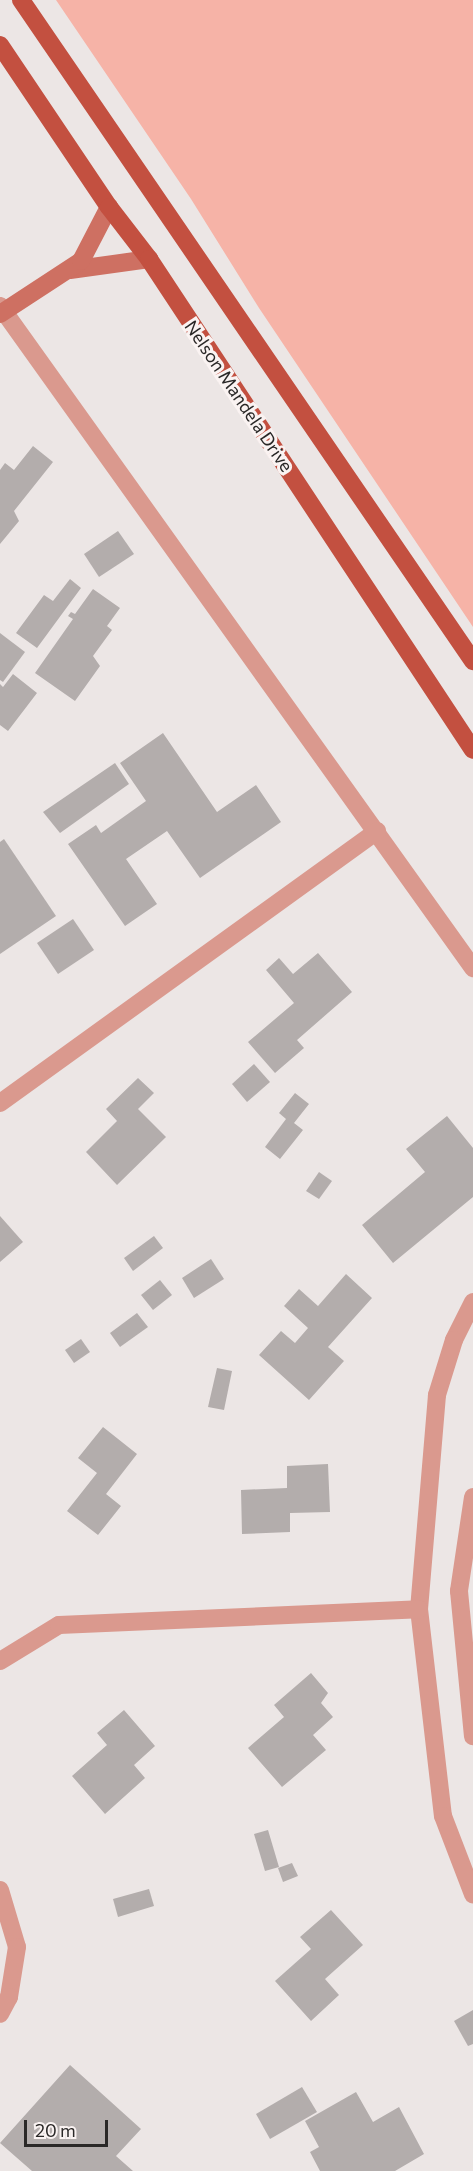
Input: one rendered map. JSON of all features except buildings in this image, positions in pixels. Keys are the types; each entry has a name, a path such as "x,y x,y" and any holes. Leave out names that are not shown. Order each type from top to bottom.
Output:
{"main road":[{"path":"21,0 473,661"},
{"name":"Nelson Mandela Drive","path":"0,45 109,207 148,259 473,750"}],"street":[{"path":"109,207 81,261 1,311 377,831 473,968"},
{"path":"68,270 148,259"},
{"path":"0,1102 377,831"},
{"path":"473,1302 454,1340 437,1395 418,1609 443,1816 473,1894"},
{"path":"473,1497 459,1590 473,1736"},
{"path":"0,1661 59,1625 418,1609"},
{"path":"0,1890 17,1947 9,1997 0,2014"}],"shaded area":[{"path":"56,0 473,0 473,627 259,308 191,199"}]}
